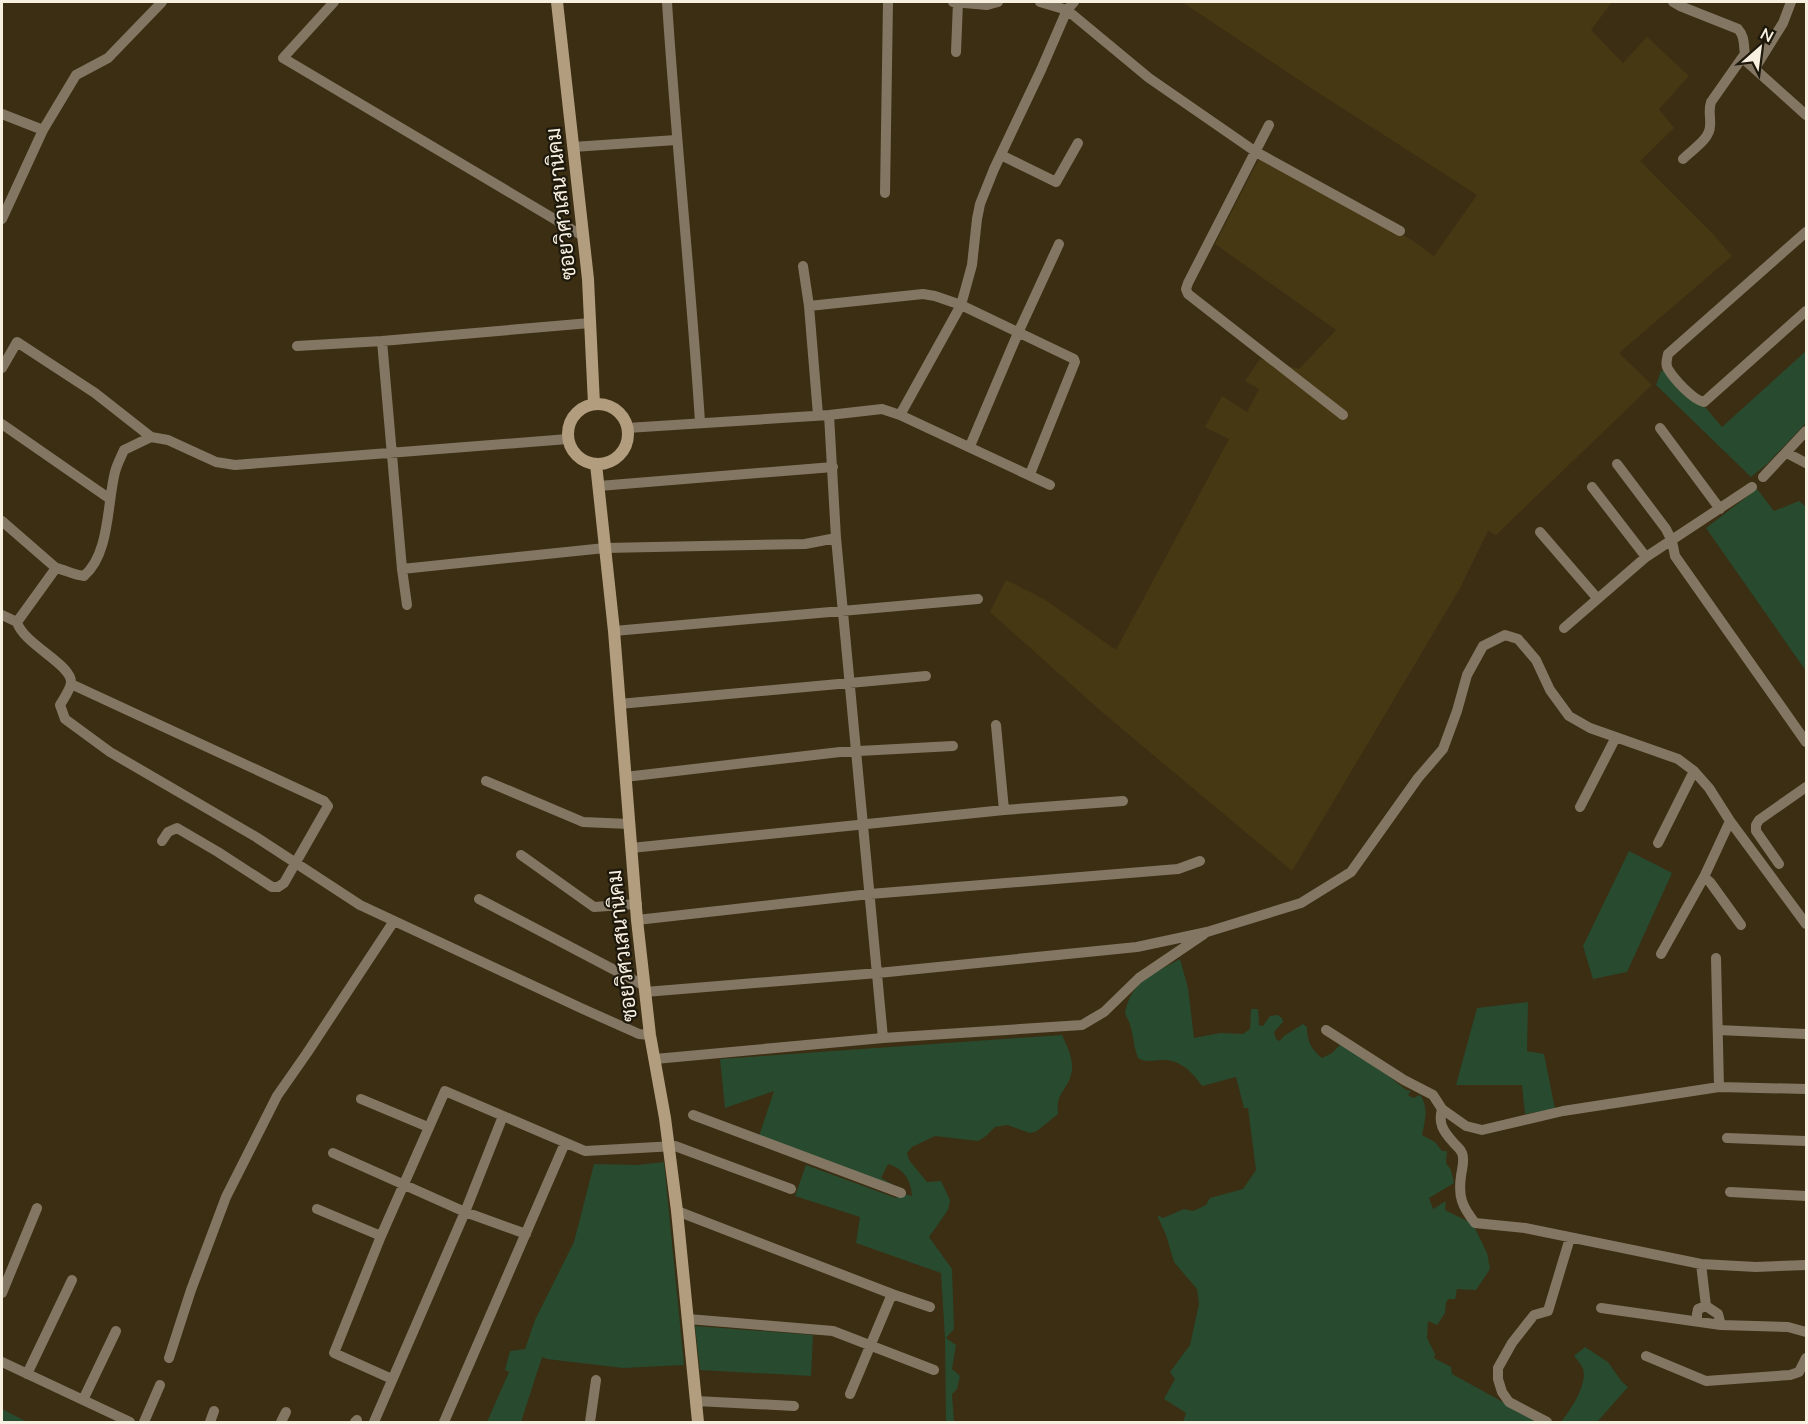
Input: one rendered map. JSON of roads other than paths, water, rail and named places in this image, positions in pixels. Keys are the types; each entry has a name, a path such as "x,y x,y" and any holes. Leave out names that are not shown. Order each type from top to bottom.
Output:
{"street":[{"path":"2,219 5,203 75,75 108,58 162,2"},
{"path":"334,2 283,58 583,236"},
{"name":"ซอยวิศวเสนานิคม","path":"557,2 588,279 594,404"},
{"path":"667,2 676,140 692,292 700,422"},
{"path":"885,193 888,2"},
{"path":"956,52 956,2 987,5 998,2"},
{"path":"1040,2 1070,6 1149,78 1256,152 1400,231"},
{"path":"1673,2 1738,29 1743,35 1744,55 1747,62 1806,116"},
{"path":"1755,68 1783,23 1791,2"},
{"path":"900,415 960,305 972,266 976,219 980,204 1070,6"},
{"path":"1683,159 1708,135 1711,102 1744,55"},
{"path":"2,114 43,130"},
{"path":"1269,125 1186,289 1188,294 1342,415"},
{"path":"573,147 676,140"},
{"path":"1000,156 1056,182 1078,143"},
{"path":"1806,232 1668,354 1667,368 1691,395 1704,402 1806,311"},
{"path":"970,446 1059,244"},
{"path":"803,266 823,415 833,467 836,538 883,1038"},
{"path":"809,306 923,294 935,296 960,305 1074,359 1075,362 1030,474"},
{"path":"297,346 590,323"},
{"path":"381,341 407,605"},
{"path":"2,368 17,342 94,393 151,437 168,440 216,462 235,465 568,439"},
{"path":"594,404 612,407 619,413 624,420 628,437 626,446 614,460 596,464 586,462 571,449 567,429 576,412 585,406 594,404"},
{"path":"627,428 882,409 970,446 1050,485"},
{"path":"2,424 110,499"},
{"path":"1660,428 1720,509"},
{"path":"1763,477 1806,431"},
{"path":"2,521 56,568 84,576 99,556 116,470 124,450 136,442 151,437"},
{"path":"1787,453 1806,463"},
{"name":"ซอยวิศวเสนานิคม","path":"596,464 614,631 637,920 677,1211 698,1422"},
{"path":"1617,464 1666,529 1672,541 1675,556 1806,742"},
{"path":"598,486 833,467"},
{"path":"1592,487 1646,557"},
{"path":"1564,628 1646,557 1752,487"},
{"path":"1540,532 1597,598"},
{"path":"402,570 605,548 805,544 836,538"},
{"path":"17,622 56,568"},
{"path":"614,631 978,599"},
{"path":"2,615 17,622 19,629 27,639 51,656 67,672 71,684 60,705 66,719 110,752 256,837 360,905 583,1010 639,1034 651,1035"},
{"path":"478,899 645,989 878,973 1137,947 1207,932 1301,903 1351,872 1418,778 1443,749 1467,675 1483,646 1505,635 1518,639 1536,660 1550,690 1569,716 1590,728 1678,759 1694,771 1709,788 1806,924"},
{"path":"619,704 926,676"},
{"path":"71,684 324,801 328,806 284,883 274,888 177,828 168,832 162,841"},
{"path":"996,725 1004,810"},
{"path":"1580,807 1616,737"},
{"path":"625,777 857,751 953,746"},
{"path":"1658,843 1694,771"},
{"path":"486,781 583,822 629,824"},
{"path":"1779,864 1756,831 1756,825 1759,820 1806,787"},
{"path":"631,848 1004,810 1123,801"},
{"path":"1661,954 1704,877 1730,820"},
{"path":"521,855 594,907 636,904"},
{"path":"637,920 870,894 1178,869 1200,861"},
{"path":"1704,877 1741,925"},
{"path":"169,1358 191,1290 226,1197 276,1096 394,921"},
{"path":"655,1059 883,1038 1082,1025 1104,1012 1139,978 1207,932"},
{"path":"1716,958 1719,1087"},
{"path":"1326,1030 1404,1080 1433,1095 1442,1109 1466,1126 1482,1130 1563,1111 1719,1087 1806,1089"},
{"path":"1718,1030 1806,1034"},
{"path":"392,1379 334,1353 381,1236 445,1091 585,1151 675,1146 791,1189"},
{"path":"361,1099 428,1127"},
{"path":"1442,1109 1440,1118 1442,1128 1461,1150 1464,1160 1460,1193 1464,1208 1475,1223 1525,1228 1701,1264 1756,1267 1806,1265"},
{"path":"693,1115 901,1193"},
{"path":"374,1422 465,1212 503,1116"},
{"path":"1727,1138 1806,1141"},
{"path":"444,1422 565,1143"},
{"path":"333,1153 465,1212 526,1234"},
{"path":"1730,1192 1806,1196"},
{"path":"2,1293 38,1208"},
{"path":"317,1209 381,1236"},
{"path":"677,1211 930,1307"},
{"path":"1547,1422 1509,1402 1502,1392 1498,1379 1498,1368 1512,1343 1534,1315 1548,1311 1570,1238"},
{"path":"1701,1264 1706,1306"},
{"path":"27,1374 72,1280"},
{"path":"850,1394 892,1294"},
{"path":"1697,1320 1698,1309 1706,1306 1718,1314 1721,1325"},
{"path":"1601,1308 1721,1325 1788,1327 1806,1332"},
{"path":"688,1319 833,1331 934,1370"},
{"path":"83,1400 116,1331"},
{"path":"1646,1356 1706,1381 1790,1375 1799,1372 1806,1358"},
{"path":"2,1362 130,1422"},
{"path":"590,1422 596,1380"},
{"path":"144,1422 160,1385"},
{"path":"696,1401 794,1406"},
{"path":"210,1422 214,1411"}]}
